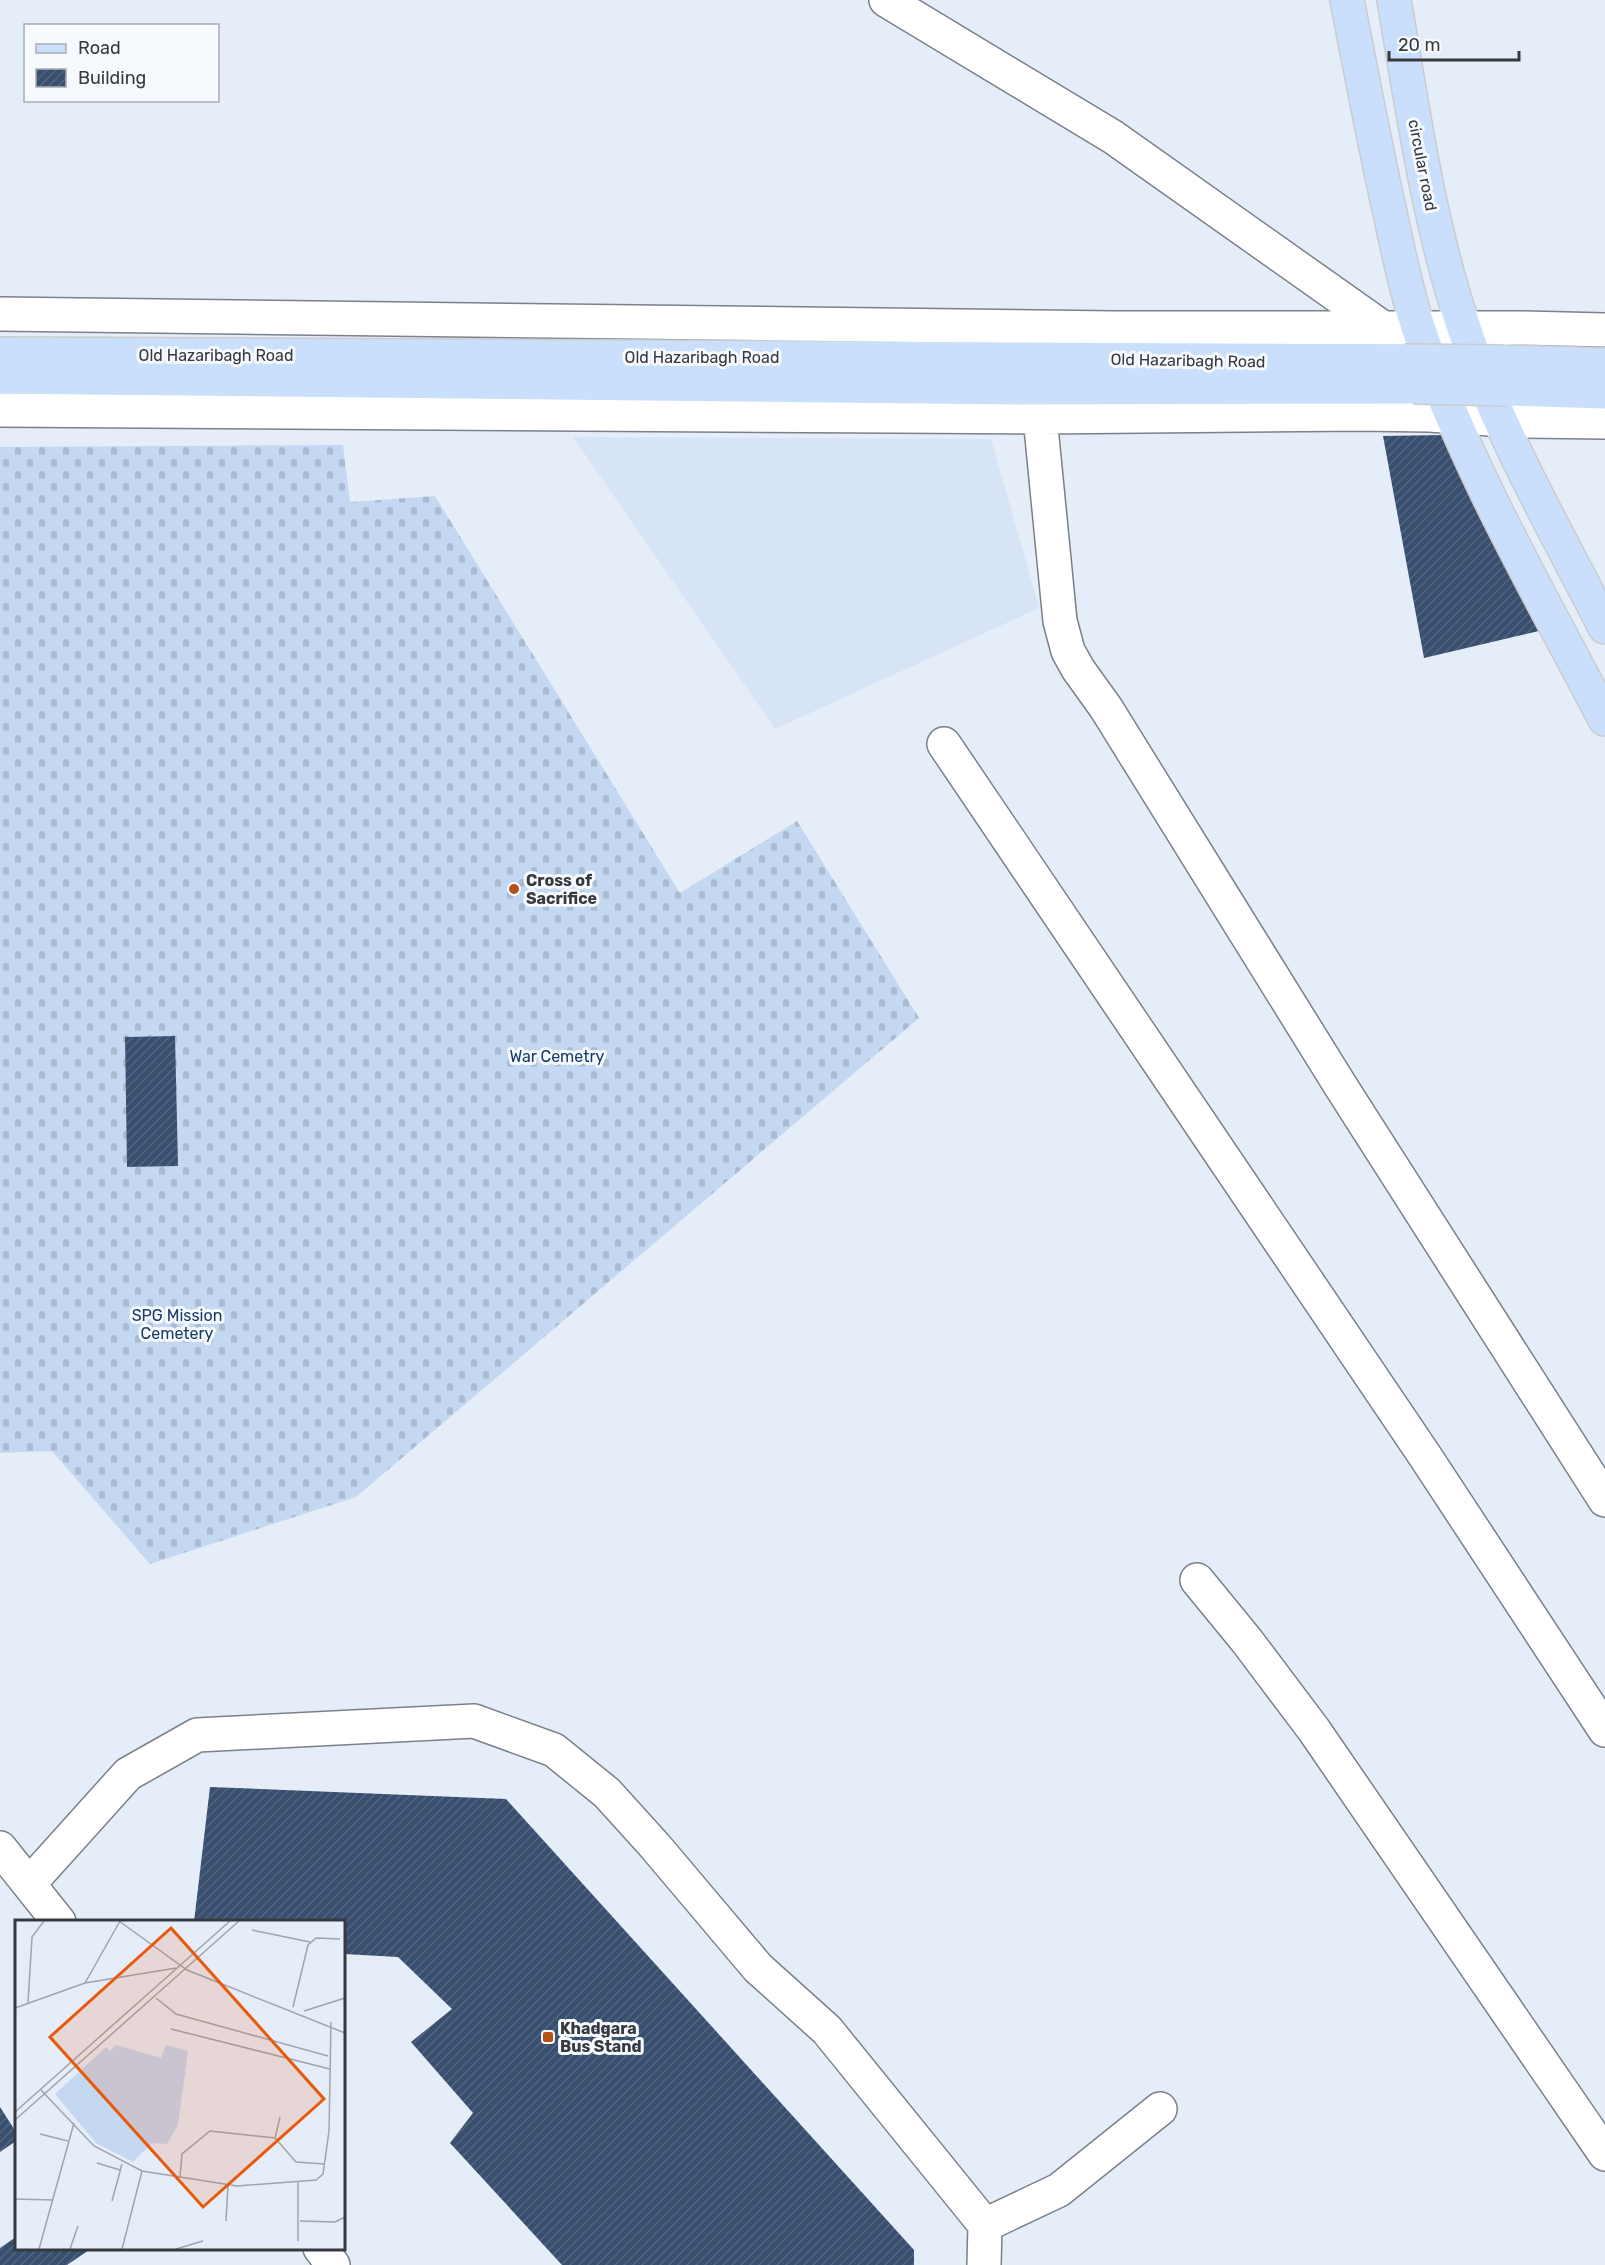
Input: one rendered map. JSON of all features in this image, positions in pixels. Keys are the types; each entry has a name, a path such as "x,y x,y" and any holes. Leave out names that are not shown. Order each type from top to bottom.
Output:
{"main road":[{"path":"1347,0 1372,135 1406,288 1418,328 1452,416 1498,513 1605,719"},
{"name":"circular road","path":"1394,0 1433,217 1464,328 1503,390 1605,627"},
{"name":"Old Hazaribagh Road","path":"0,354 1409,374"},
{"path":"1503,390 1605,365"},
{"path":"1409,374 1503,390 1605,392"},
{"name":"Old Hazaribagh Road","path":"0,377 1121,388 1409,374"}],"street":[{"path":"886,0 1113,137 1383,328"},
{"path":"0,314 1114,328 1605,330"},
{"path":"0,410 1040,417 1349,414 1452,416 1503,390 1605,423"},
{"path":"1040,417 1060,621 1068,651 1106,708 1340,1085 1605,1500"},
{"path":"944,744 1425,1456 1605,1730"},
{"path":"1197,1580 1247,1641 1314,1730 1605,2154"},
{"path":"29,1884 128,1774 197,1735 474,1721 554,1750 607,1793 656,1846 758,1968 827,2030 985,2225 984,2265"},
{"path":"0,1848 57,1920"},
{"path":"985,2225 1059,2190 1160,2109"},
{"path":"321,2250 332,2265"}],"shaded area":[{"path":"573,437 991,439 1039,608 775,729"}],"green space":[{"path":"343,445 350,502 435,496 680,893 797,821 919,1018 356,1497 150,1564 52,1451 0,1453 0,447"}],"building":[{"path":"1443,435 1543,630 1424,658 1383,436"},
{"path":"175,1036 178,1166 127,1167 125,1037"},
{"path":"210,1787 506,1799 914,2250 914,2265 562,2265 450,2143 473,2113 411,2042 452,2009 398,1957 345,1954 345,1920 194,1920"},
{"path":"0,2107 15,2130 15,2142 0,2152"},
{"path":"15,2238 15,2250 89,2250 67,2265 0,2265 0,2248"}],"place":[{"name":"Cross of Sacrifice","path":"514,889"},
{"name":"Khadgara Bus Stand","path":"548,2037"}],"park label":[{"name":"War Cemetry","path":"557,1056"},
{"name":"SPG Mission Cemetery","path":"177,1324"}]}
